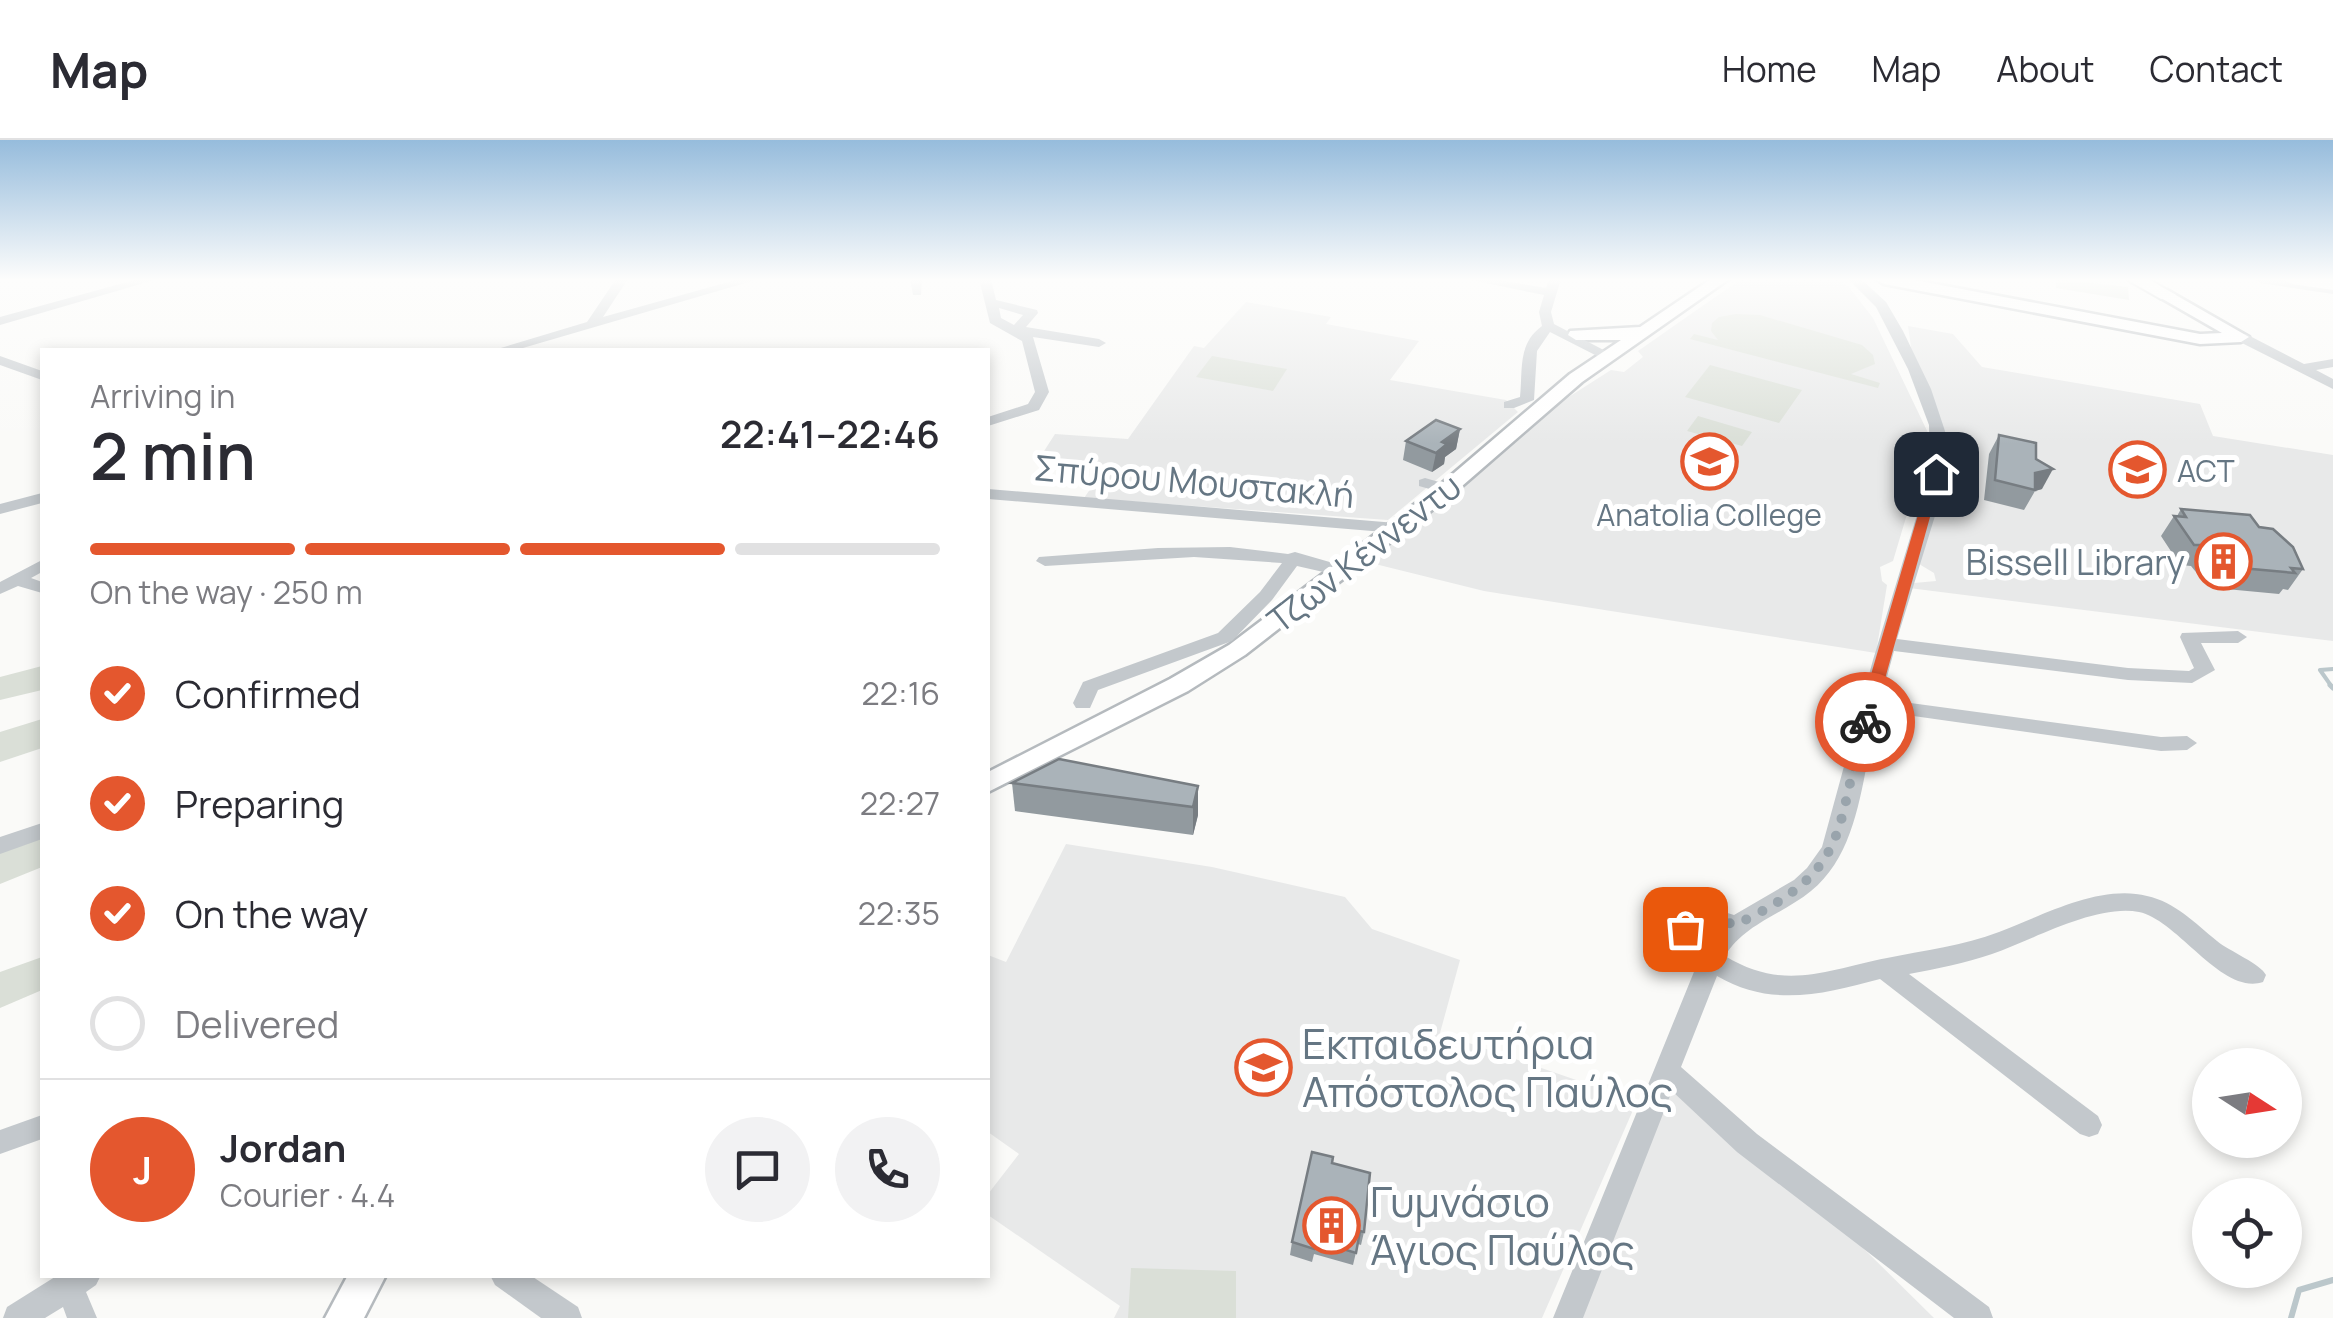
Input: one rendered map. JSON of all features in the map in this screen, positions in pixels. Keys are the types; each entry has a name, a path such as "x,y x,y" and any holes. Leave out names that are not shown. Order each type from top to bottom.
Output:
{"main road":[{"path":"1576,335 1629,334"},
{"name":"Τζων Κέννεντυ","path":"990,783 1215,665 1396,528 1436,486 1642,334"},
{"path":"2175,334 2225,340 2241,337"},
{"path":"2225,334 2241,337"},
{"path":"2235,334 2241,337"},
{"path":"344,1318 366,1278"}],"street":[{"path":"508,348 556,334"},
{"path":"990,421 1030,410 1042,396 1030,342 1023,334"},
{"path":"1043,334 1099,343"},
{"path":"1509,405 1528,400 1528,359 1537,336 1542,334"},
{"path":"1565,334 1613,353"},
{"path":"1572,334 1613,353"},
{"path":"1568,1318 1710,958 1735,925 1788,897 1810,880 1828,857 1838,835 1870,704 1939,463 1939,433 1895,334"},
{"path":"2241,337 2333,386"},
{"path":"2196,338 2285,360"},
{"path":"0,360 40,375"},
{"path":"2301,369 2333,364"},
{"name":"Σπύρου Μουστακλή","path":"990,494 1396,528"},
{"path":"0,509 40,499"},
{"path":"1045,561 1211,549 1295,558 1341,571"},
{"path":"1082,704 1090,686 1226,636 1266,596 1295,558"},
{"path":"8,584 40,565"},
{"path":"8,584 40,588"},
{"path":"1887,644 2128,674 2192,678 2204,670 2188,637 2238,636"},
{"path":"1870,704 2161,744 2188,743"},
{"path":"0,846 40,832"},
{"path":"1735,925 1704,915 1687,920 1687,934 1710,958 1746,982 1807,987 1969,952 2104,905 2136,902 2167,915 2233,970 2254,975"},
{"path":"1884,968 2089,1125"},
{"path":"1668,1071 1773,1164 1978,1318"},
{"path":"0,1142 40,1128"},
{"path":"509,1278 567,1318"},
{"path":"18,1318 78,1280 82,1318"}],"shaded area":[{"path":"1217,334 1381,334 1419,341 1390,380 1506,400 1518,412 1388,520 1084,498 1105,468 1037,462 1055,434 1128,439 1194,346 1204,348"},
{"name":"Anatolia College","path":"1662,334 1881,334 1930,437 1893,561 1880,567 1882,581 1887,585 1876,653 1484,591 1367,562 1480,473 1564,400 1611,370 1624,372 1643,357 1638,351"},
{"path":"1694,334 1718,340 1713,334 1825,334 1862,345 1873,355 1875,364 1851,374 1880,383 1878,388 1690,339"},
{"name":"Anatolia College","path":"1909,334 1953,334 1982,367 2200,404 2213,436 2333,455 2333,641 1909,588 1914,583 1936,581 1934,573 1919,564 1947,454 1947,436 1912,354"},
{"path":"1212,356 1287,369 1273,391 1196,377"},
{"path":"1710,365 1802,390 1779,423 1685,397"},
{"path":"1698,416 1752,432 1742,446 1687,431"},
{"path":"40,667 40,690 0,700 0,677"},
{"path":"40,720 40,749 0,762 0,732"},
{"path":"40,836 40,868 0,884 0,851"},
{"name":"Εκπαιδευτήρια Απόστολος Παύλος","path":"1066,844 1212,867 1345,897 1372,929 1460,960 1440,1033 1637,1101 1542,1318 1114,1318 1120,1306 990,1216 990,1191 1019,1154 990,1133 990,956 1006,962"},
{"path":"40,958 40,991 0,1008 0,972"},
{"path":"1673,1088 1861,1246 1934,1318 1579,1318"},
{"path":"1131,1268 1236,1271 1236,1318 1128,1318"}],"building":[{"path":"1436,420 1460,429 1442,442 1447,444 1436,453 1406,441"},
{"path":"1999,435 2036,443 2036,459 2053,469 2035,473 2035,490 1995,480"},
{"path":"2181,509 2250,515 2259,527 2273,529 2293,547 2303,569 2291,568 2295,573 2241,568 2232,558 2214,557 2205,545 2194,545 2174,516 2186,517"},
{"path":"1059,759 1198,786 1193,807 1012,783"},
{"name":"Γυμνάσιο Άγιος Παύλος","path":"1312,1152 1333,1157 1332,1163 1370,1173 1364,1232 1360,1231 1356,1253 1316,1241 1314,1249 1292,1242"}],"waterway":[{"path":"2332,687 2320,670 2333,669"},
{"path":"2291,1318 2299,1290 2333,1280"}],"way so far":[{"path":"1685,929 1687,920 1699,915 1735,925 1788,897 1820,869 1838,835 1865,722"}],"place":[{"name":"Anatolia College","path":"1709,461"},
{"name":"ACT","path":"2138,470"},
{"name":"Bissell Library","path":"2224,562"},
{"name":"Εκπαιδευτήρια Απόστολος Παύλος","path":"1263,1067"},
{"name":"Γυμνάσιο Άγιος Παύλος","path":"1331,1225"}],"route":[{"path":"1865,722 1936,474"}]}
